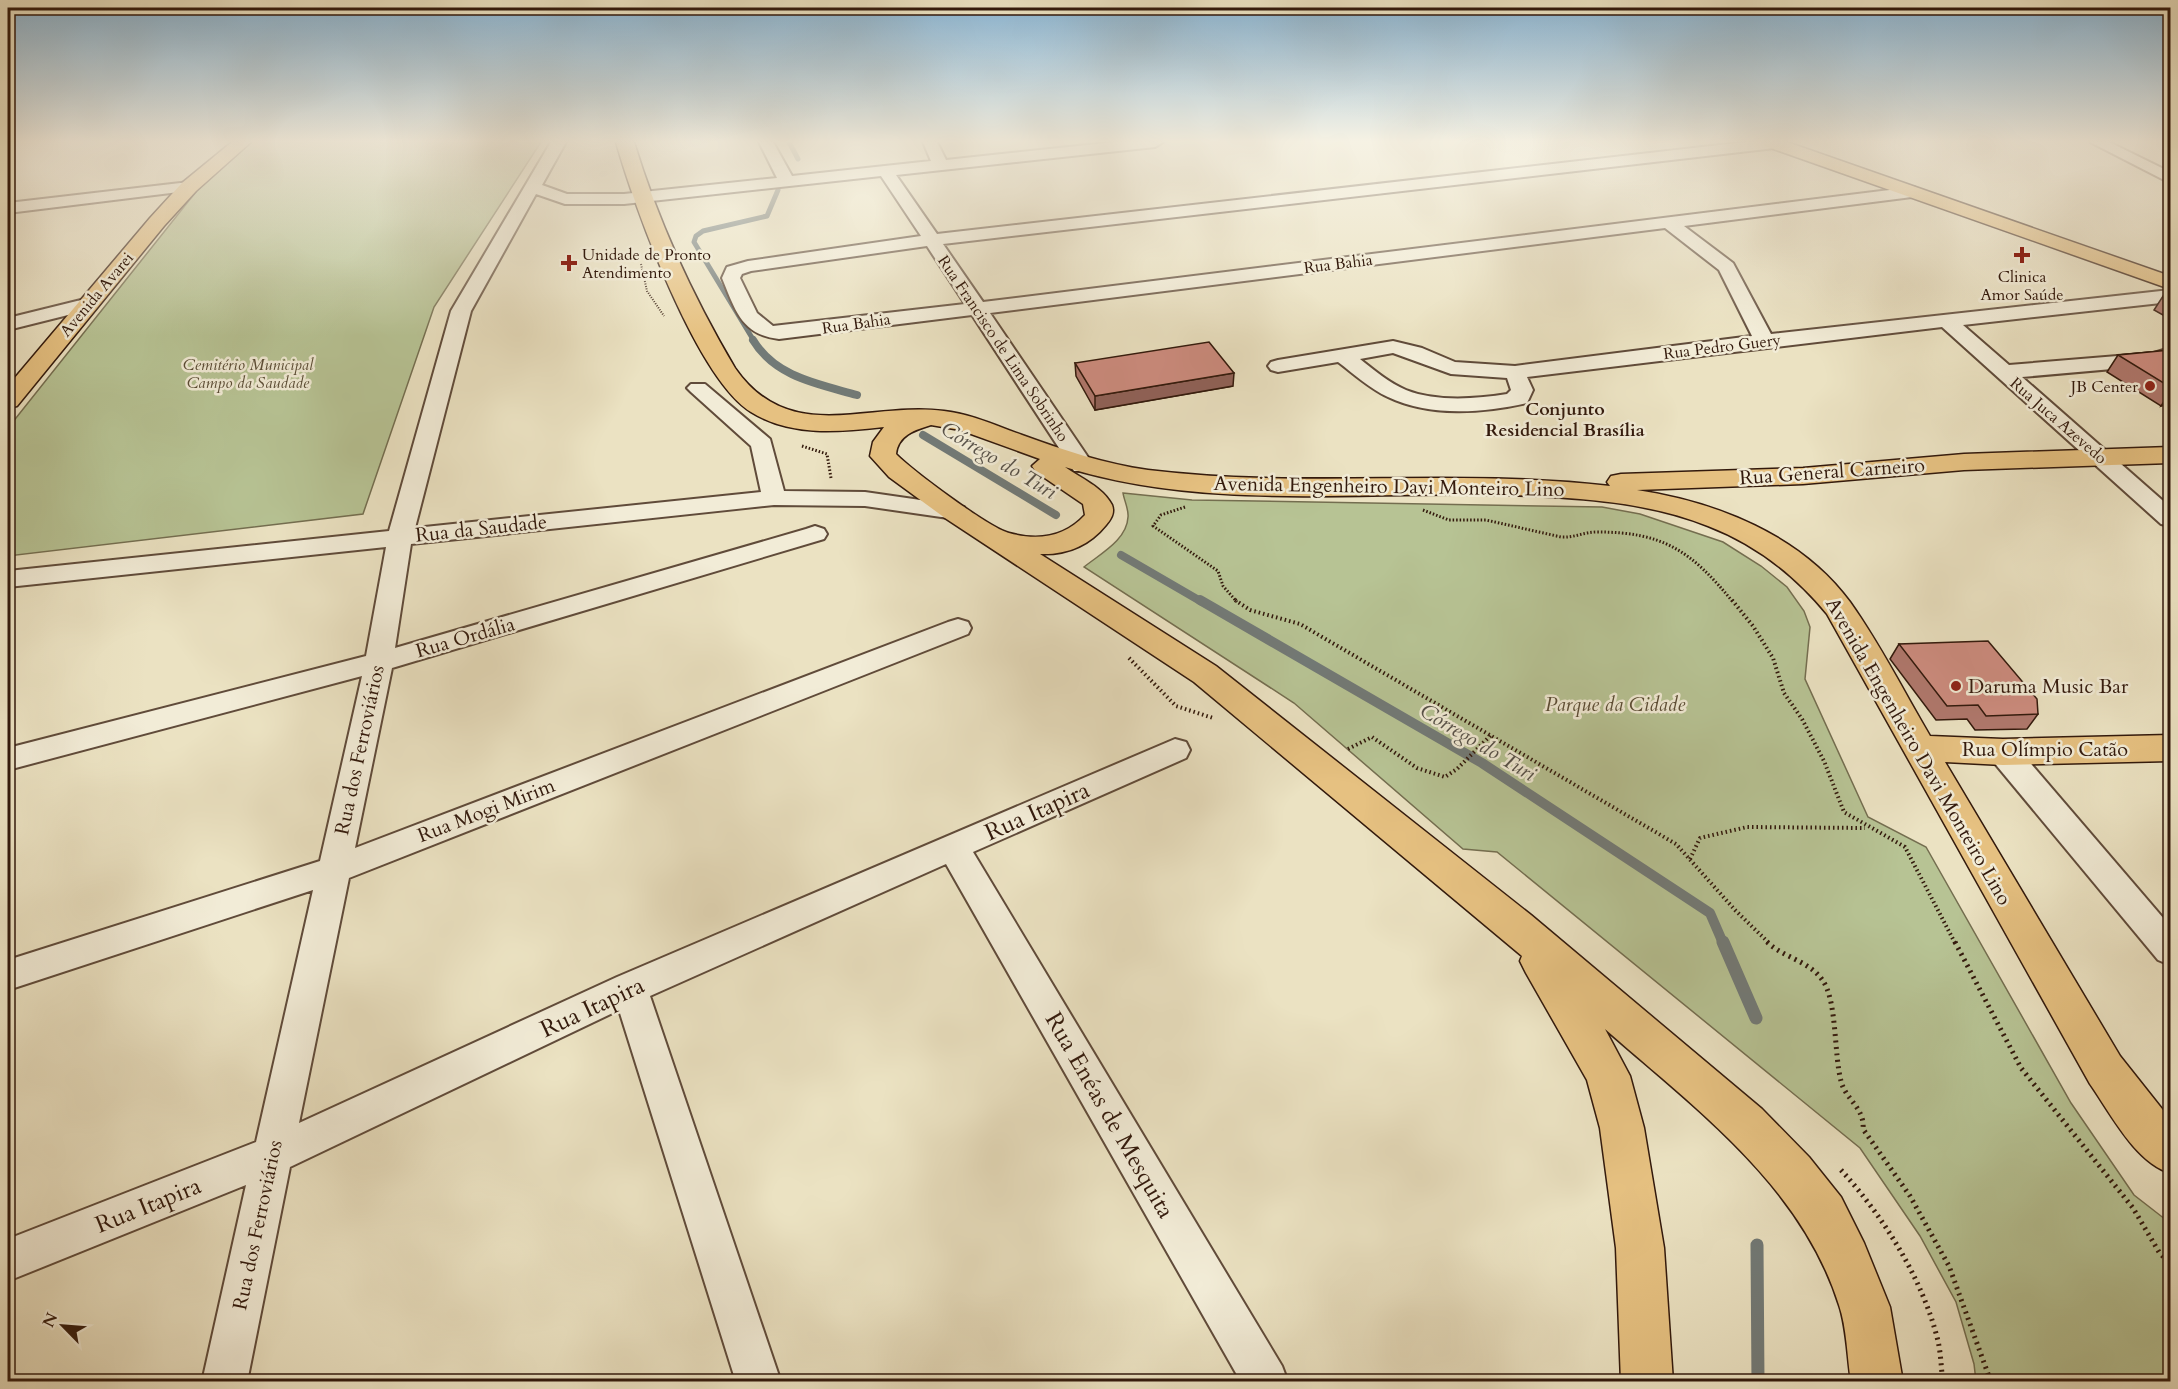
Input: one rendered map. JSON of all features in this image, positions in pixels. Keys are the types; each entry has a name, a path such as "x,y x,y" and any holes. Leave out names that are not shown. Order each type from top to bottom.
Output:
{"main road":[{"name":"Avenida Avarei","path":"8,401 86,305 172,207"},
{"name":"Avenida Engenheiro Davi Monteiro Lino","path":"644,207 678,284 725,373 756,404 776,415 814,422 939,417 956,420 1082,466 1150,478 1206,483 1494,485 1599,492 1648,499 1698,512 1756,537 1806,572 1839,609 2105,1070 2145,1124 2170,1151"},
{"path":"1954,207 2170,286"},
{"name":"Avenida Engenheiro Davi Monteiro Lino","path":"939,417 900,426 882,448 883,456 898,471 955,512 1205,674 1517,927 1746,1124 1793,1173 1824,1214 1848,1260 1865,1307 1877,1382"},
{"name":"Avenida Engenheiro Davi Monteiro Lino","path":"994,434 1085,491 1099,507 1100,516 1076,540 1060,545 1004,542"},
{"name":"Rua General Carneiro","path":"1494,485 1803,476 1964,462 2100,455 2170,455"},
{"name":"Rua Olímpio Catão","path":"1920,748 2004,752 2170,748"},
{"path":"1517,927 1584,1031 1611,1086 1632,1180 1640,1248 1647,1382"}],"street":[{"name":"Rua dos Ferroviários","path":"224,1382 379,662 400,537 461,311 521,207"},
{"name":"Rua Francisco de Lima Sobrinho","path":"910,207 1082,466"},
{"path":"933,240 1217,207"},
{"name":"Rua Bahia","path":"933,240 748,266 734,271 731,278 754,325 763,331 778,333 1801,207"},
{"path":"1669,224 1727,267 1764,340"},
{"name":"Rua Pedro Guery","path":"1278,366 1393,347 1415,352 1451,368 1515,372 1764,340 1947,321 2170,286"},
{"path":"8,324 86,305"},
{"name":"Rua Juca Azevedo","path":"1947,321 2170,519"},
{"path":"1340,354 1397,394 1434,402 1506,403 1519,398 1522,390 1515,372"},
{"path":"2005,372 2158,358 2170,354"},
{"path":"698,388 762,444 774,498"},
{"name":"Rua da Saudade","path":"8,579 774,498 860,496 955,512"},
{"name":"Rua Ordália","path":"8,759 379,662 815,534"},
{"name":"Rua Mogi Mirim","path":"8,975 333,870 958,628"},
{"name":"Rua Itapira","path":"8,1260 271,1156 630,988 1175,750"},
{"path":"2004,752 2170,950"},
{"name":"Rua Enéas de Mesquita","path":"953,848 1266,1382"},
{"path":"630,988 759,1382"}],"path":[{"path":"1190,507 1161,514 1154,520 1153,526 1218,571 1221,587 1232,599 1268,617 1285,618 1300,624 1492,734 1676,844 1735,910 1774,948 1811,968 1824,982 1829,997 1840,1083 1864,1118 1863,1129 1911,1196 1949,1266 1991,1382"},
{"path":"1420,509 1449,520 1493,521 1561,537 1571,538 1589,532 1628,532 1663,540 1711,575 1753,626 1773,658 1784,693 1811,736 1845,812 1853,820 1897,839 1905,848 2021,1068 2034,1088 2133,1208 2148,1231 2157,1253 2170,1264"},
{"path":"1348,749 1372,737 1417,768 1445,777 1457,769 1481,742 1492,734"},
{"path":"1690,859 1700,838 1730,828 1869,828"}],"green space":[{"name":"Cemitério Municipal Campo da Saudade","path":"184,207 499,207 434,307 363,514 8,556 8,428"},
{"name":"Parque da Cidade","path":"1123,493 1192,500 1602,507 1640,514 1723,542 1761,566 1787,587 1804,611 1810,627 1805,679 1868,817 1926,847 2071,1103 2134,1195 2170,1223 2170,1381 1976,1381 1974,1364 1956,1302 1920,1236 1860,1148 1497,852 1463,849 1294,703 1084,567 1112,546 1123,533 1128,514"}],"building":[{"path":"1209,342 1234,373 1095,396 1075,363"},
{"path":"2170,350 2170,387 2118,355"},
{"path":"1988,641 2037,699 2038,714 1986,716 1978,705 1947,706 1899,644"}],"waterway":[{"name":"Córrego do Turi","path":"754,341 694,242 696,236 703,231 767,216 771,207"},
{"name":"Córrego do Turi","path":"753,340 762,353 785,371 813,383 857,395"},
{"name":"Córrego do Turi","path":"923,435 1056,515"},
{"name":"Córrego do Turi","path":"1121,555 1202,602"},
{"name":"Córrego do Turi","path":"1200,600 1482,763 1710,913 1723,943"},
{"name":"Córrego do Turi","path":"1723,942 1756,1018"},
{"name":"Córrego do Turi","path":"1757,1245 1758,1382"}],"place":[{"name":"Clinica Amor Saúde","path":"2022,255"},
{"name":"Unidade de Pronto Atendimento","path":"569,263"},
{"name":"JB Center","path":"2150,386"},
{"name":"Daruma Music Bar","path":"1956,686"}],"district":[{"name":"Conjunto Residencial Brasília","path":"1565,419"}]}
